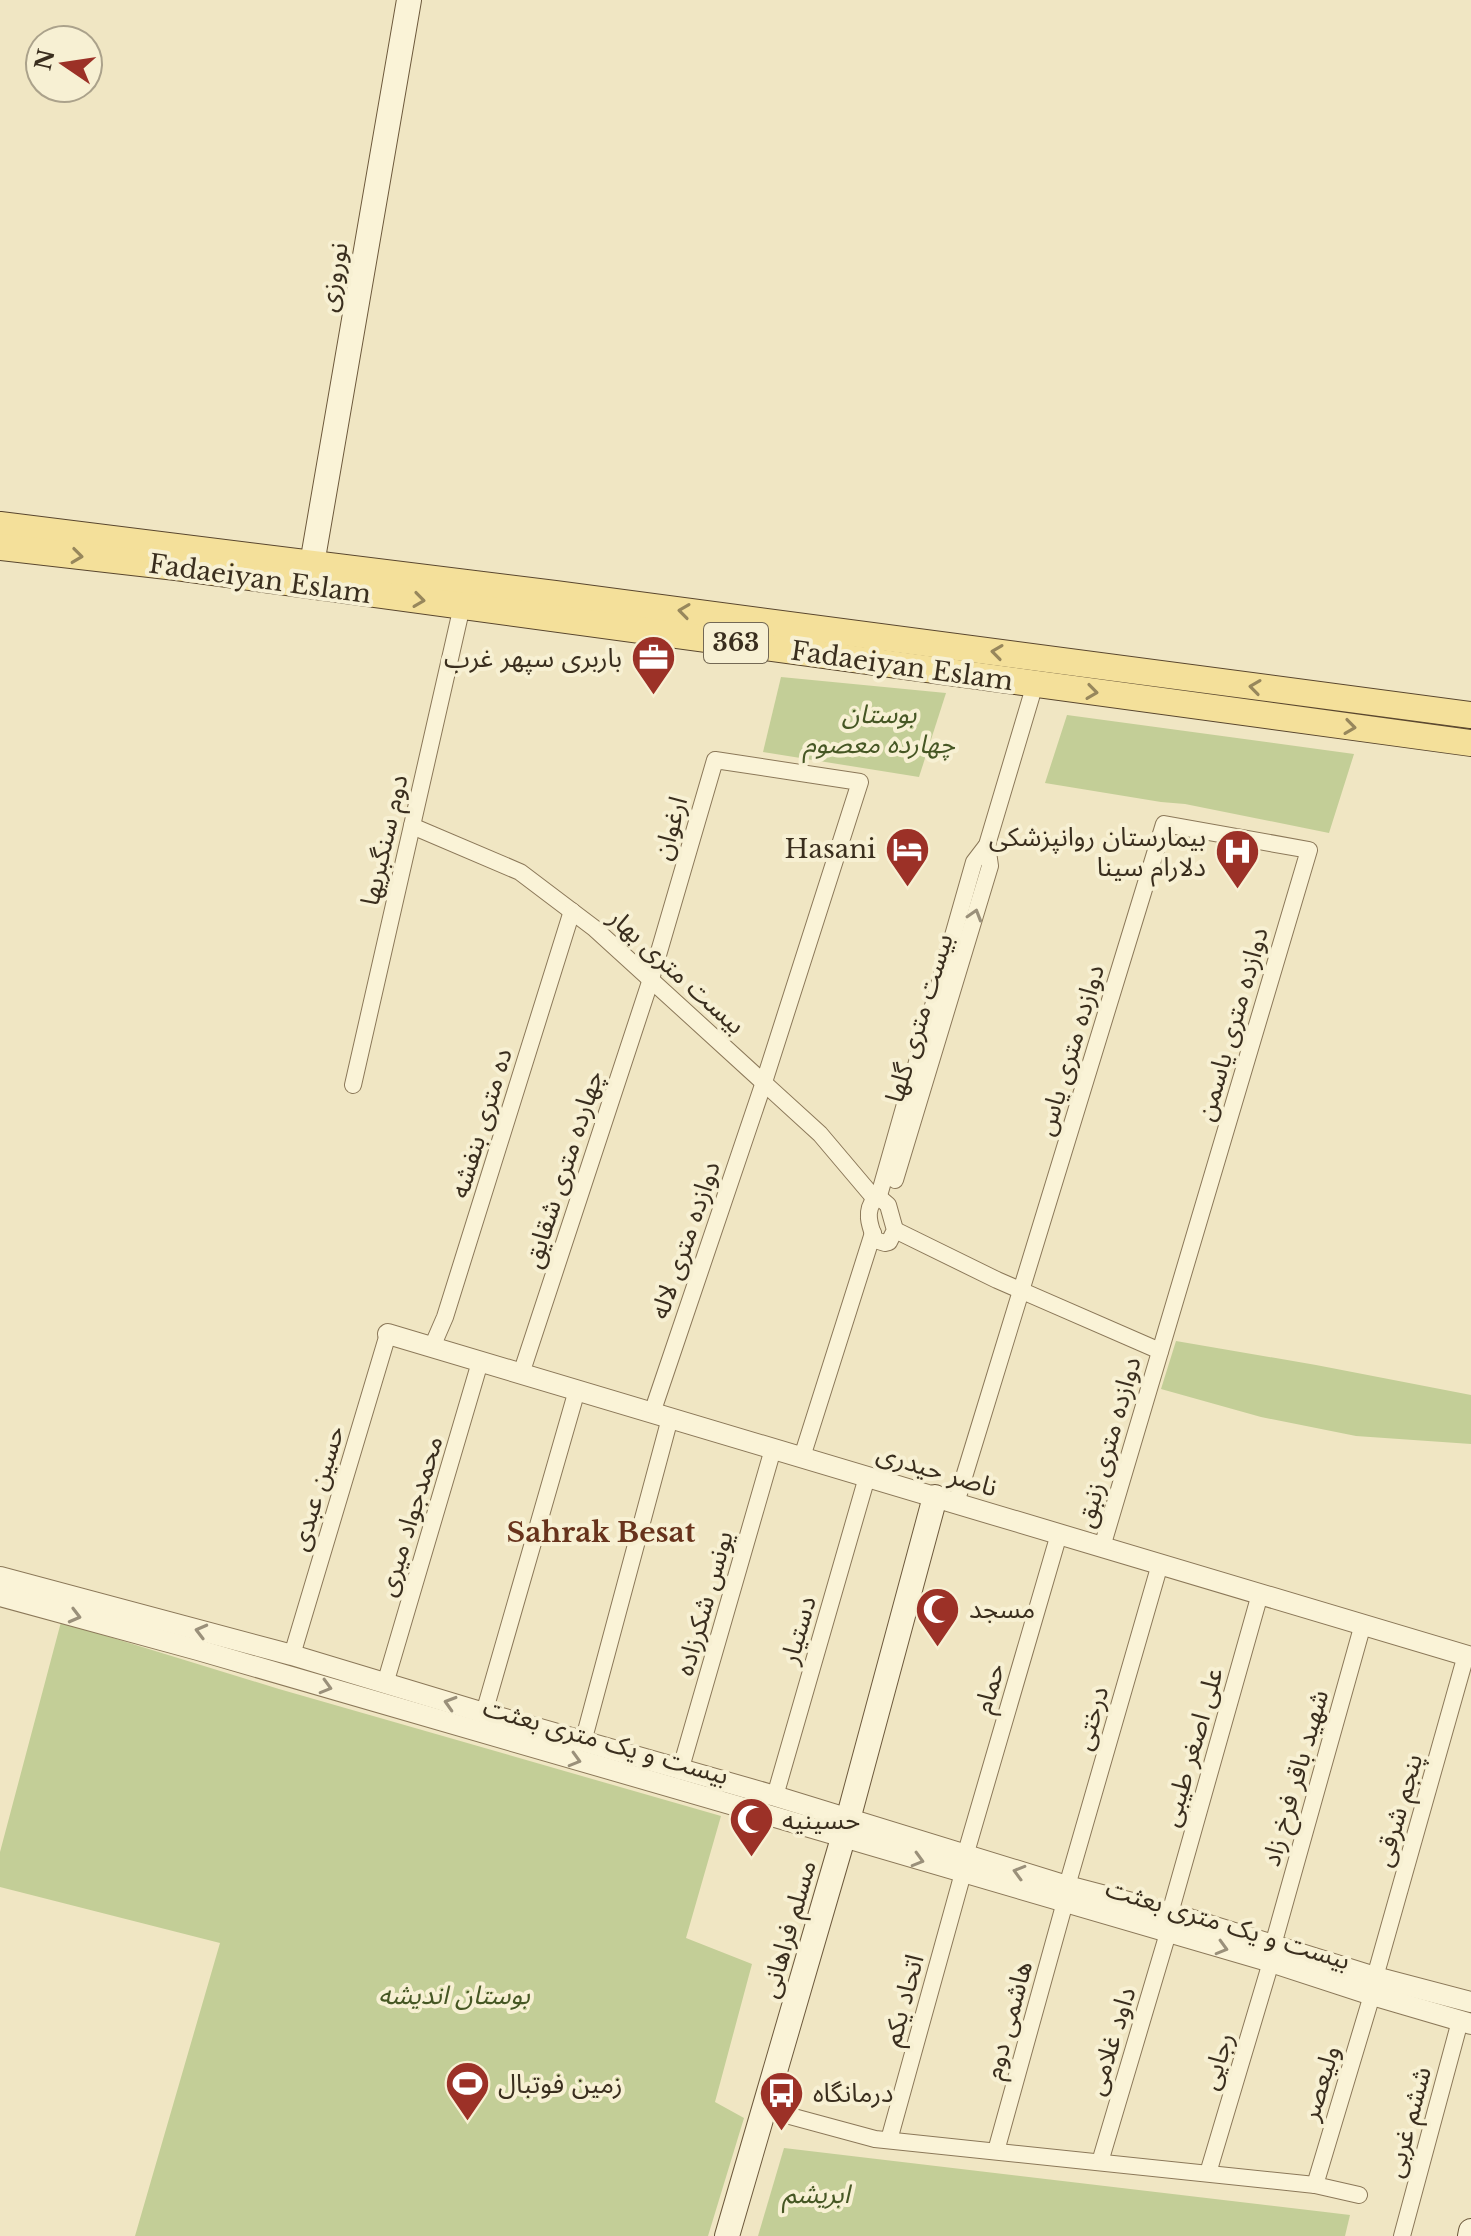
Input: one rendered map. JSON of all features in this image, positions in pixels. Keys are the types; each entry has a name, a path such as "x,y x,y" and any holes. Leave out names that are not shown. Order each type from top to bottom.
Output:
{"main road":[{"name":"نوروزی","path":"312,564 409,0"},
{"name":"Fadaeiyan Eslam","path":"0,525 586,598 1471,715"},
{"name":"Fadaeiyan Eslam","path":"0,547 176,567 1471,743"},
{"name":"مسلم فراهانی","path":"727,2236 945,1500"}],"street":[{"name":"دوم سنگبریها","path":"353,1085 462,606"},
{"name":"بیست متری گلها","path":"873,1233 868,1212 870,1205 880,1201 990,866 987,845 1035,684"},
{"name":"ارغوان","path":"651,979 715,760 787,771"},
{"name":"دوازده متری لاله","path":"583,1742 661,1415 860,782 787,771"},
{"name":"دوازده متری یاس","path":"945,1500 1021,1290 1164,824"},
{"name":"دوازده متری یاسمن","path":"1160,1351 1309,850 1164,824"},
{"name":"بیست متری بهار","path":"412,826 520,872 594,928 820,1134 880,1201"},
{"name":"ده متری بنفشه","path":"432,1347 445,1317 572,911"},
{"name":"چهارده متری شقایق","path":"521,1374 651,979"},
{"path":"880,1201 895,1230 1160,1351"},
{"path":"873,1233 875,1240 885,1243 889,1242 895,1230"},
{"path":"802,1457 873,1233"},
{"name":"ناصر حیدری","path":"388,1334 1468,1656"},
{"name":"حسین عبدی","path":"292,1655 388,1334"},
{"name":"دوازده متری زنبق","path":"1102,1547 1160,1351"},
{"name":"محمدجواد میری","path":"385,1684 480,1362"},
{"path":"484,1713 577,1390"},
{"name":"یونس شکرزاده","path":"680,1771 773,1449"},
{"name":"دستیار","path":"775,1796 867,1477"},
{"name":"حمام","path":"964,1865 1059,1534"},
{"name":"درختی","path":"1066,1894 1160,1564"},
{"name":"بیست و یک متری بعثت","path":"0,1577 292,1655 680,1771 775,1796 846,1828"},
{"name":"علی اصغر طیبی","path":"1169,1923 1260,1594"},
{"name":"بیست و یک متری بعثت","path":"0,1596 846,1828 1272,1953 1374,1986 1466,2023"},
{"name":"شهید باقر فرخ زاد","path":"1272,1953 1363,1624"},
{"name":"پنجم شرقی","path":"1374,1986 1468,1656"},
{"name":"اتحاد یکم","path":"889,2140 964,1865"},
{"name":"هاشمی دوم","path":"996,2151 1066,1894"},
{"name":"داود غلامی","path":"1100,2162 1169,1923"},
{"name":"رجایی","path":"1208,2173 1272,1953"},
{"name":"بیست و یک متری بعثت","path":"1374,1986 1470,1996"},
{"name":"ولیعصر","path":"1315,2185 1374,1986"},
{"name":"ششم غربی","path":"1402,2236 1466,2023"},
{"path":"764,2109 875,2139 1315,2185 1359,2195"}],"green space":[{"name":"بوستان چهارده معصوم","path":"781,677 946,693 919,777 763,752"},
{"path":"1067,715 1354,754 1329,833 1185,804 1045,783"},
{"path":"1176,1341 1471,1395 1471,1444 1356,1436 1261,1417 1161,1389"},
{"name":"بوستان اندیشه","path":"61,1622 279,1689 721,1816 686,1938 752,1964 715,2102 744,2118 708,2236 135,2236 220,1943 0,1887 0,1852"},
{"name":"ابریشم","path":"784,2148 1350,2215 1345,2236 758,2236"}],"place":[{"name":"باربری سپهر غرب","path":"653,697"},
{"name":"Hasani","path":"907,888"},
{"name":"بیمارستان روانپزشکی دلارام سینا","path":"1237,891"},
{"name":"مسجد","path":"938,1648"},
{"name":"حسینیه","path":"751,1859"},
{"name":"زمین فوتبال","path":"467,2123"},
{"name":"درمانگاه","path":"782,2132"}],"district":[{"name":"Sahrak Besat","path":"601,1532"}]}
